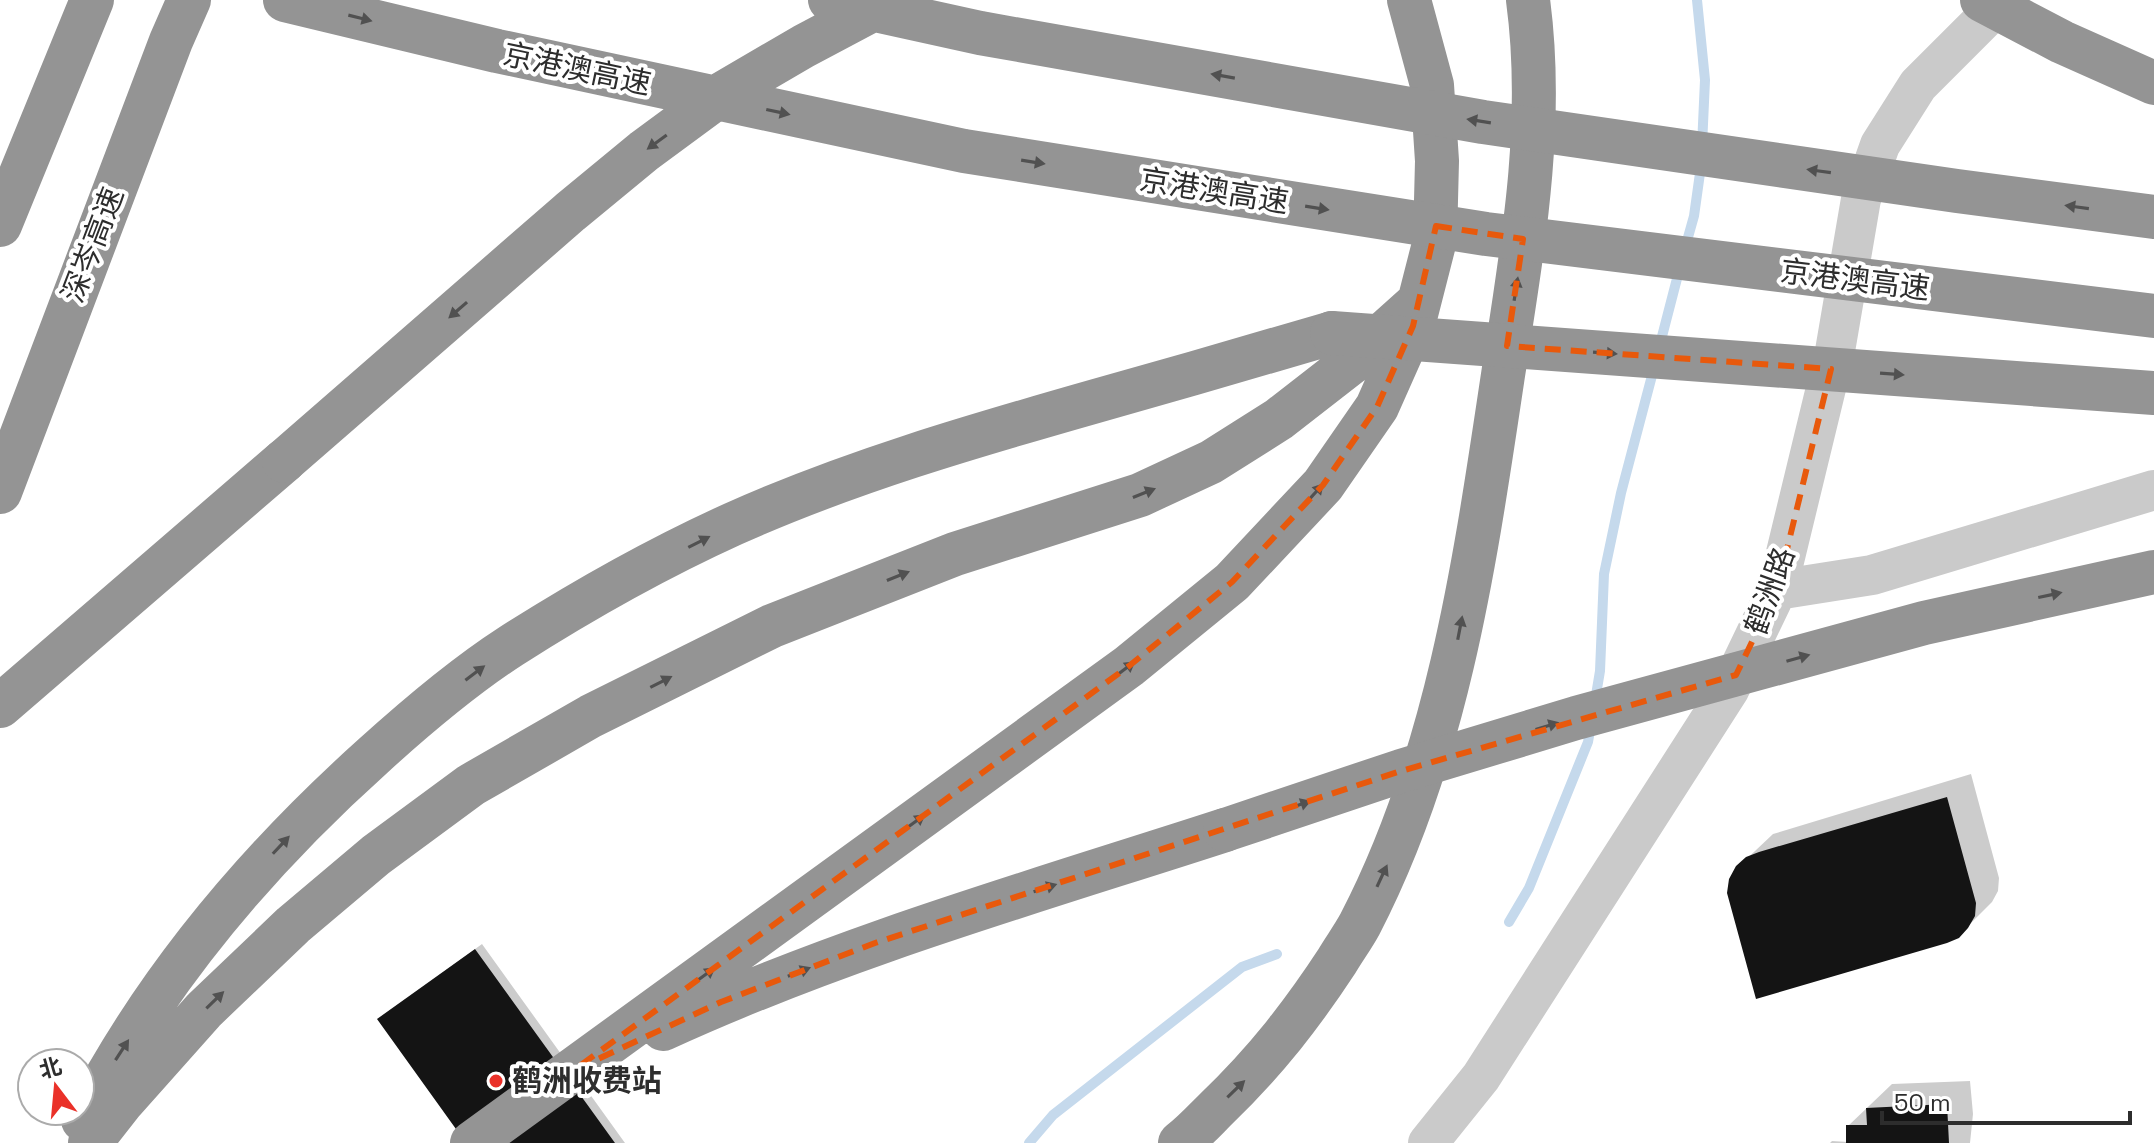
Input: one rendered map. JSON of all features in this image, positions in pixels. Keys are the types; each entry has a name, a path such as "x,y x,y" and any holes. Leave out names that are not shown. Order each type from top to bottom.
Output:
{"highway":[{"path":"0,225 92,0"},
{"name":"深岑高速","path":"0,492 189,0"},
{"name":"京港澳高速","path":"285,0 497,51 964,151 1486,234 2154,316"},
{"path":"830,0 980,33 1483,122 2154,217"},
{"path":"0,706 644,151 720,95 890,0"},
{"path":"472,1143 1129,666 1232,582 1323,485 1377,407 1413,326 1435,240 1437,161 1432,85 1409,0"},
{"path":"1180,1143 1256,1070 1308,1004 1359,926 1418,787 1459,636 1519,271 1532,168 1534,87 1528,0"},
{"path":"1982,0 2062,42 2154,83"},
{"path":"90,1143 204,1010 293,925 376,855 471,785 591,716 772,626 955,554 1140,495 1211,462 1279,419 1351,363 1419,302"},
{"path":"71,1143 105,1077 167,981 232,899 323,800 414,719 509,648 617,583 733,524 850,478 964,439 1332,333 2154,393"},
{"path":"574,1070 721,1002 875,943 1401,771 1576,718 1924,623 2154,572"}],"street":[{"name":"鹤洲路","path":"1428,1143 1481,1077 1729,690 1777,590 1835,351 1861,199 1880,145 1918,85 2003,0"},
{"path":"1777,590 1872,575 2154,490"}],"highlighted area":[{"path":"1436,226 1523,239 1507,346 1831,369 1777,590 1736,675 1401,771 875,943 721,1002 574,1070 1129,666 1232,582 1323,485 1377,407 1413,326"}],"building":[{"path":"1947,797 1976,903 1975,916 1959,938 1756,999 1727,893 1729,879 1736,866 1746,857 1759,852"},
{"name":"鹤洲收费站","path":"475,949 615,1143 466,1143 377,1019"},
{"path":"1947,1104 1949,1143 1846,1143 1846,1125 1867,1125 1866,1108"}],"waterway":[{"path":"1697,0 1705,80 1702,146"},
{"path":"1685,248 1694,216 1701,166"},
{"path":"1659,348 1680,267"},
{"path":"1595,701 1600,671 1604,574 1621,493 1654,368"},
{"path":"1509,922 1529,888 1588,742 1591,725"},
{"path":"1029,1143 1053,1115 1242,967 1277,954"}],"place":[{"name":"鹤洲收费站","path":"496,1081"}]}
